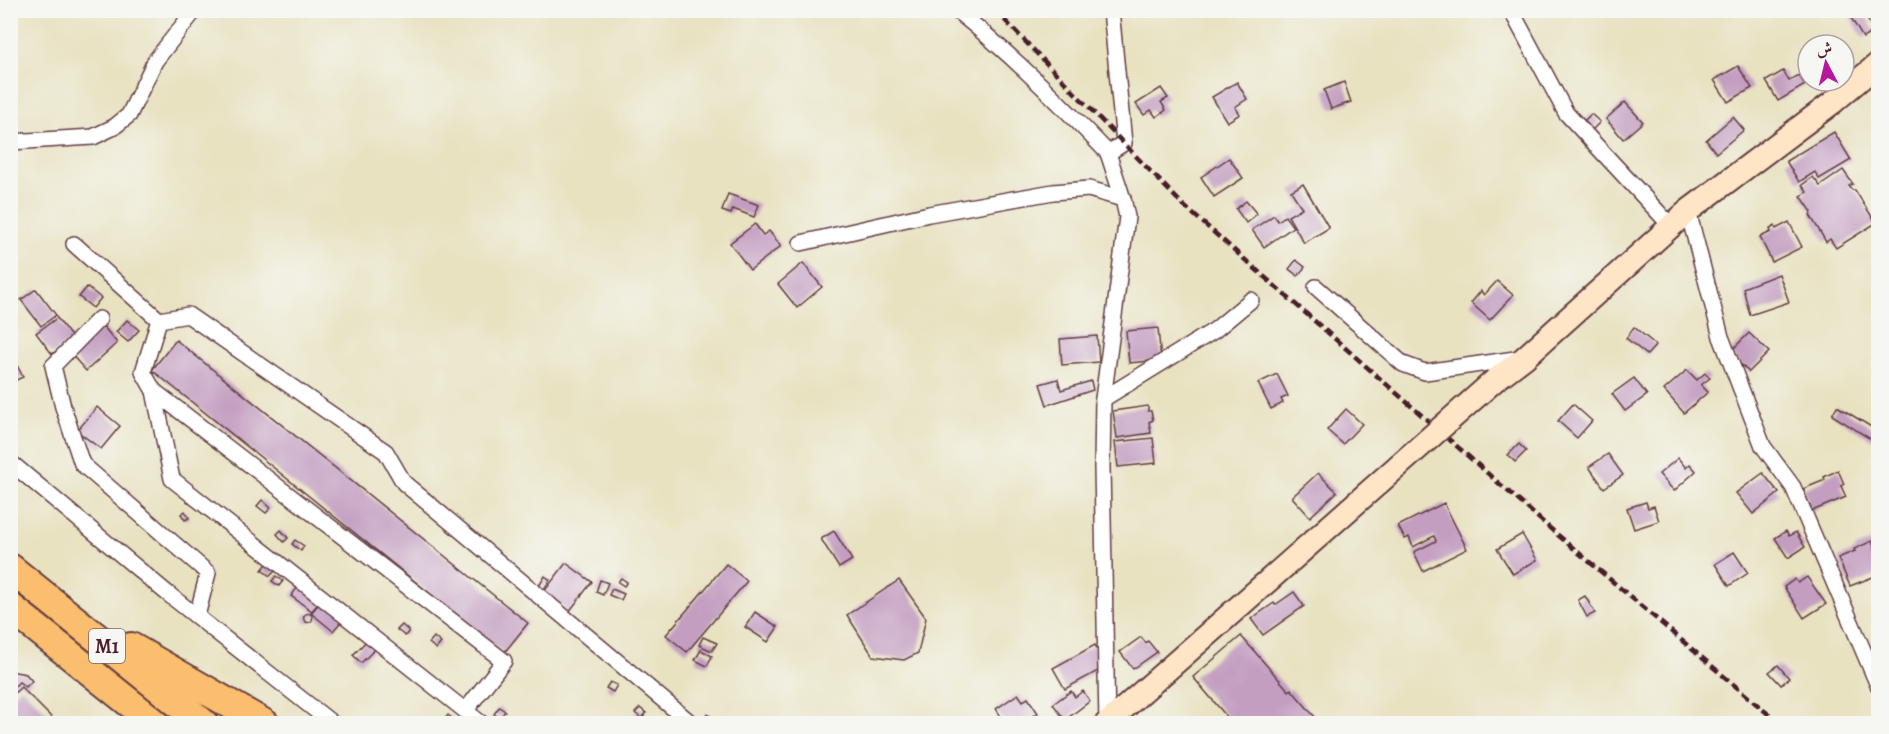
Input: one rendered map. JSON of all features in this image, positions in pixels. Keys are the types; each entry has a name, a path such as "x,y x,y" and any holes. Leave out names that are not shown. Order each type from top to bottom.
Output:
{"highway":[{"name":"M1","path":"10,568 204,723"},
{"path":"53,603 265,723"},
{"name":"M1","path":"10,607 156,723"},
{"path":"67,652 134,723"}],"main road":[{"path":"1107,723 1680,218 1832,103 1878,64"}],"street":[{"path":"10,142 93,137 114,127 129,115 155,61 195,10"},
{"path":"956,10 995,41 1108,153 1123,199 1127,218 1103,399 1102,467 1107,723"},
{"path":"1108,153 1124,143 1111,10"},
{"path":"1511,10 1566,113 1680,218 1721,337 1764,446 1793,487 1878,686"},
{"path":"801,243 929,214 1053,192 1089,189 1123,199"},
{"path":"74,244 159,320"},
{"path":"1316,287 1402,364 1425,372 1524,357"},
{"path":"1103,399 1215,330 1251,300"},
{"path":"159,320 188,315 386,452 404,483 692,723"},
{"path":"99,319 53,366 63,407 82,464 208,573 197,616"},
{"path":"159,320 143,372 154,391 172,479 482,723"},
{"path":"154,391 504,661 466,710"},
{"path":"10,462 197,616 333,723"}],"building":[{"path":"1853,10 1862,10 1874,31 1863,38 1848,13"},
{"path":"1738,66 1752,88 1728,102 1714,80"},
{"path":"1783,71 1789,81 1796,77 1796,90 1778,101 1766,81"},
{"path":"1237,82 1247,99 1235,107 1240,114 1227,122 1212,97"},
{"path":"1344,82 1351,102 1331,109 1324,90"},
{"path":"1161,88 1168,98 1161,102 1166,110 1156,117 1151,110 1144,115 1136,104"},
{"path":"1625,102 1643,122 1623,139 1606,119"},
{"path":"1591,114 1600,122 1592,130 1583,122"},
{"path":"1733,117 1744,130 1716,153 1706,140"},
{"path":"1834,132 1851,160 1819,179 1815,172 1799,182 1786,161"},
{"path":"1229,158 1243,178 1214,197 1201,177"},
{"path":"1843,170 1853,184 1849,186 1855,190 1876,223 1836,248 1830,239 1826,242 1810,215 1812,212 1801,196 1807,192 1802,185 1813,177 1820,186"},
{"path":"1303,184 1329,228 1304,243 1288,216 1302,208 1291,191"},
{"path":"728,194 759,205 754,217 733,209 731,214 722,211"},
{"path":"1246,201 1257,214 1246,223 1236,209"},
{"path":"1274,215 1278,221 1285,216 1293,227 1264,247 1252,230"},
{"path":"1789,222 1802,247 1772,262 1760,237 1771,232 1770,229 1775,226 1776,229"},
{"path":"755,224 763,235 769,231 781,246 750,270 730,243"},
{"path":"1296,260 1305,267 1298,276 1289,269"},
{"path":"803,263 822,287 797,308 778,284"},
{"path":"1779,274 1789,302 1750,315 1743,288"},
{"path":"1497,281 1513,295 1490,320 1471,303 1481,291 1484,295"},
{"path":"87,287 101,298 93,308 79,297"},
{"path":"36,289 56,315 41,326 21,300"},
{"path":"57,318 73,339 52,354 36,333"},
{"path":"127,320 139,330 128,342 116,332"},
{"path":"103,326 117,343 86,371 71,354"},
{"path":"1634,327 1656,345 1647,355 1626,338"},
{"path":"1158,328 1161,360 1129,363 1126,331"},
{"path":"1749,333 1769,352 1749,372 1729,353"},
{"path":"1097,336 1099,362 1062,365 1060,339"},
{"path":"176,340 528,623 504,653 152,370"},
{"path":"10,352 23,377 10,383"},
{"path":"1687,370 1697,380 1705,373 1710,378 1701,385 1708,392 1684,413 1664,390"},
{"path":"1277,374 1288,396 1281,399 1283,403 1271,409 1258,383"},
{"path":"1634,378 1647,395 1625,411 1612,394"},
{"path":"1058,379 1061,390 1091,381 1093,390 1047,405 1040,384"},
{"path":"1573,404 1592,421 1577,438 1558,421"},
{"path":"1148,406 1153,420 1149,422 1151,433 1117,438 1113,411"},
{"path":"1837,406 1878,431 1872,440 1832,415"},
{"path":"97,407 120,426 101,449 77,431"},
{"path":"1346,409 1362,424 1343,444 1327,430"},
{"path":"1153,438 1156,463 1118,467 1115,442"},
{"path":"1519,444 1526,451 1515,462 1508,455"},
{"path":"1608,454 1623,475 1604,488 1589,467"},
{"path":"1678,458 1686,468 1690,464 1696,471 1674,491 1659,474"},
{"path":"1838,470 1846,497 1812,511 1803,489 1825,480 1824,477"},
{"path":"1318,473 1337,492 1310,517 1292,497"},
{"path":"1763,473 1779,493 1753,514 1736,493"},
{"path":"262,500 271,508 266,513 257,506"},
{"path":"1646,502 1648,508 1654,506 1659,521 1634,529 1627,508"},
{"path":"1444,503 1467,549 1423,571 1414,552 1436,541 1434,536 1413,547 1409,537 1405,539 1398,526"},
{"path":"185,511 189,518 185,520 181,514"},
{"path":"281,530 288,538 284,542 277,534"},
{"path":"834,531 852,560 839,568 821,539"},
{"path":"1786,531 1789,536 1796,532 1805,547 1788,558 1775,538"},
{"path":"1522,534 1537,560 1513,574 1497,549"},
{"path":"295,540 304,546 301,551 292,544"},
{"path":"1872,541 1878,558 1878,575 1850,586 1838,558"},
{"path":"1734,552 1748,573 1729,586 1715,564"},
{"path":"269,561 278,568 270,576 262,570"},
{"path":"566,563 592,582 569,612 543,593"},
{"path":"726,564 747,581 687,652 666,635"},
{"path":"276,576 283,581 279,586 272,581"},
{"path":"545,576 550,580 544,589 539,586"},
{"path":"1807,577 1826,604 1804,618 1784,587 1795,579 1798,583"},
{"path":"621,578 627,582 624,586 618,582"},
{"path":"600,580 608,583 603,595 596,592"},
{"path":"899,580 926,618 918,653 904,660 873,656 847,615"},
{"path":"300,584 321,600 312,611 291,596"},
{"path":"612,589 624,594 621,600 609,595"},
{"path":"1294,592 1304,606 1263,635 1251,619"},
{"path":"1585,596 1595,613 1587,617 1578,600"},
{"path":"323,599 345,617 333,631 311,613"},
{"path":"755,612 778,627 768,642 745,627"},
{"path":"308,613 313,618 308,623 303,618"},
{"path":"402,625 409,631 405,636 397,630"},
{"path":"1241,636 1321,724 1233,724 1193,677"},
{"path":"434,637 441,643 436,649 429,643"},
{"path":"703,637 717,643 712,651 699,645"},
{"path":"1141,637 1146,643 1148,641 1157,652 1133,669 1120,652"},
{"path":"369,638 378,646 361,663 353,655"},
{"path":"1095,645 1107,666 1065,689 1053,668"},
{"path":"701,650 712,656 707,666 695,660"},
{"path":"1778,665 1789,678 1781,685 1769,672"},
{"path":"10,671 26,674 32,681 26,687 19,682 10,691"},
{"path":"610,682 617,685 613,692 606,688"},
{"path":"21,687 56,722 54,724 10,724 10,697"},
{"path":"1071,691 1075,697 1083,691 1090,701 1065,720 1053,704"},
{"path":"1018,694 1023,701 1028,698 1038,713 1021,724 1006,724 996,709"},
{"path":"499,707 505,711 500,718 494,714"},
{"path":"640,708 646,713 642,719 635,713"},
{"path":"707,714 717,721 715,724 702,722"},
{"path":"448,715 459,724 441,724"}],"railway":[{"path":"995,10 1184,206 1552,530 1780,724"}]}
